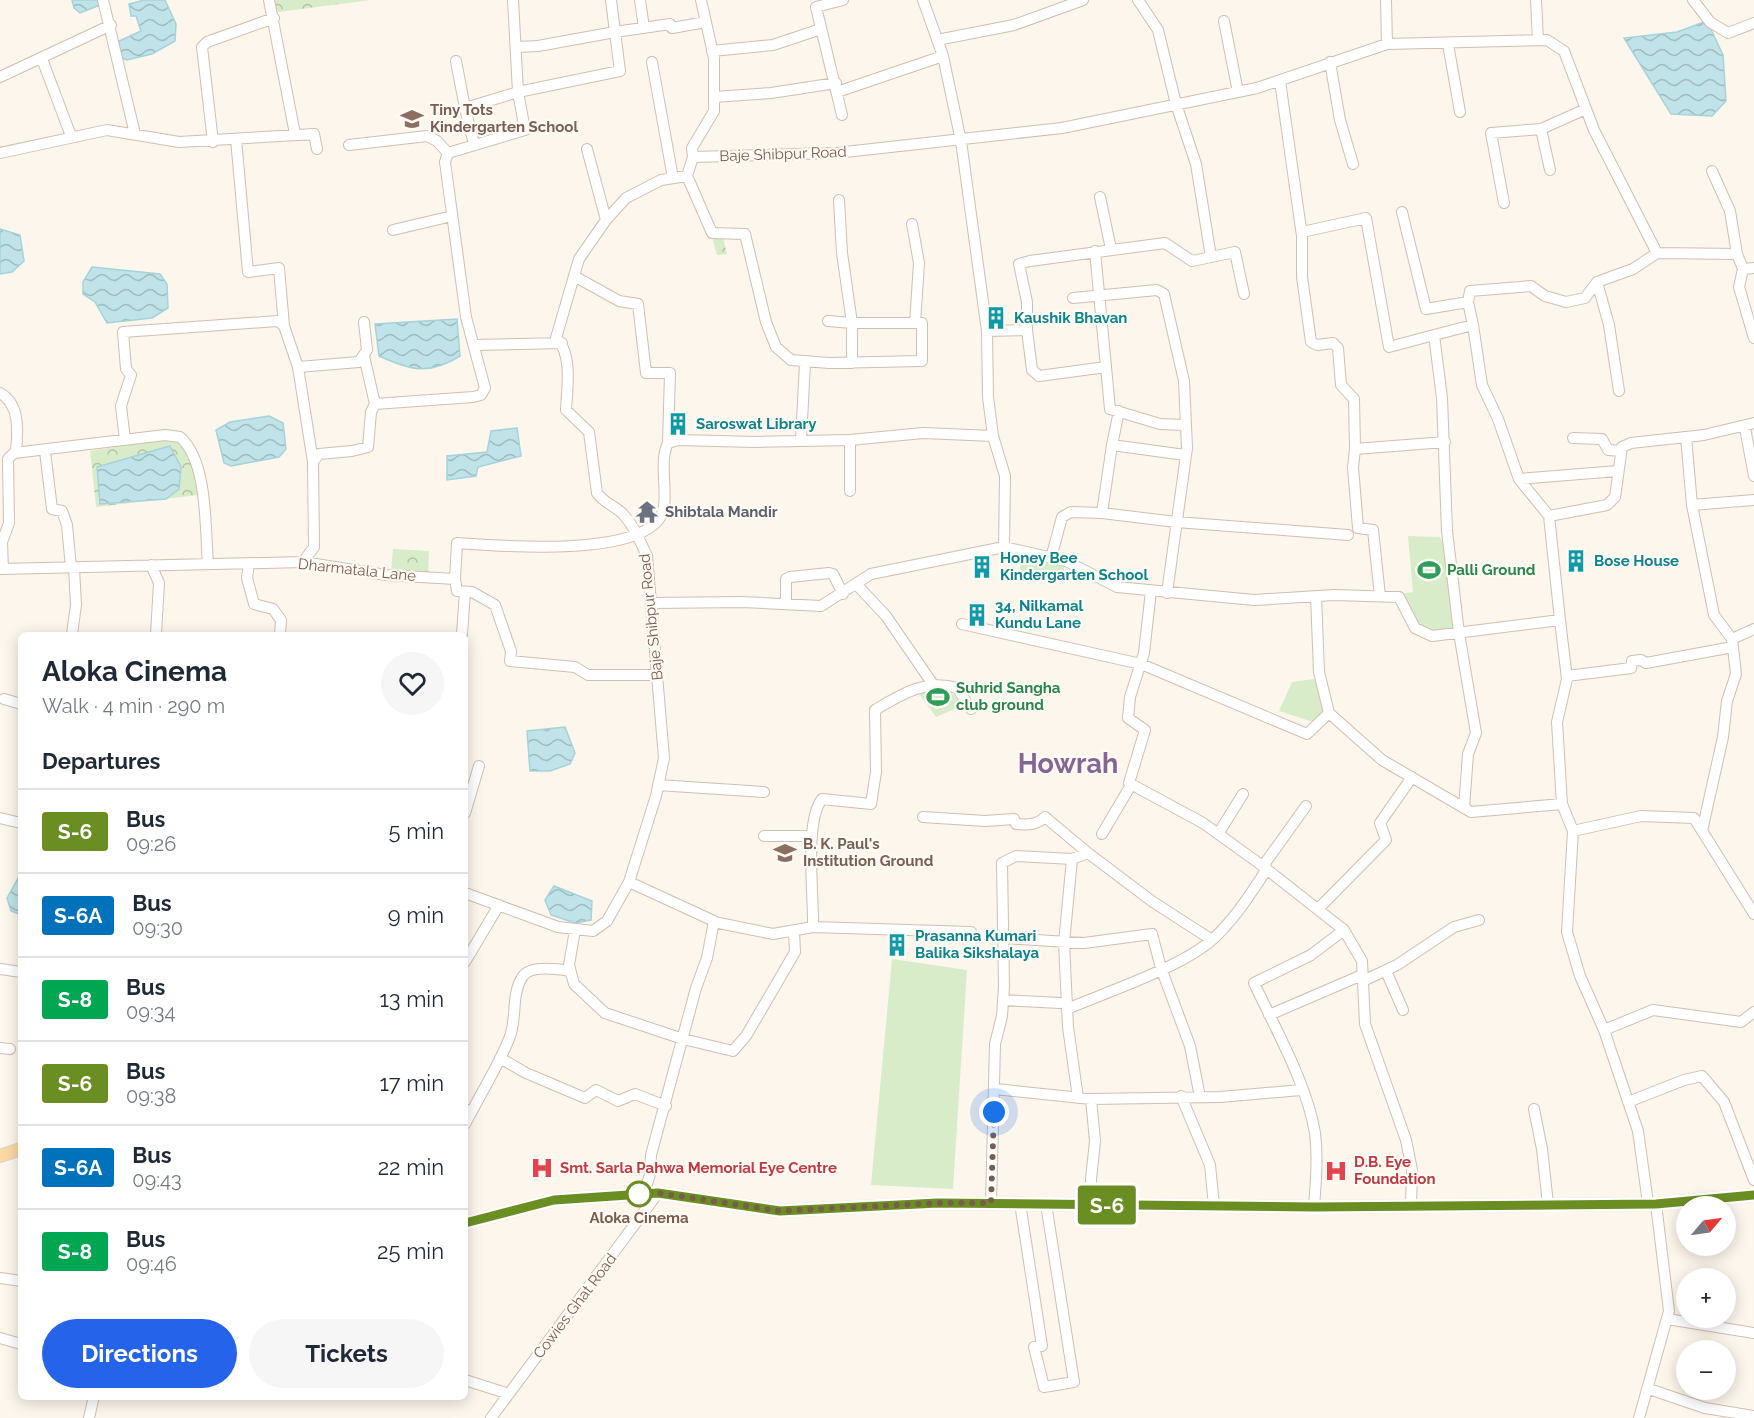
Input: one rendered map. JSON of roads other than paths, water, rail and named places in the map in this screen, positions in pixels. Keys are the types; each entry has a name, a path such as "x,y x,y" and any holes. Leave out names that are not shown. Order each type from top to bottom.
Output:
{"main road":[{"path":"0,1156 18,1150"},
{"path":"468,1222 554,1200 658,1193 780,1211 938,1203 1314,1207 1652,1204 1754,1195"}],"street":[{"path":"103,0 111,25 135,134"},
{"path":"269,0 295,134"},
{"path":"448,153 526,128 518,92 513,0"},
{"path":"465,108 518,92 620,71 611,0"},
{"path":"640,0 644,28"},
{"path":"701,0 712,51 714,111 692,148 693,157 687,176 712,233 745,234 766,322 776,347 791,360 805,363 922,361 922,323 828,321"},
{"path":"842,115 817,6 843,0"},
{"path":"923,0 943,56 961,141 987,331 988,397 993,436 1005,476 1004,548"},
{"path":"937,40 1014,25 1083,0"},
{"path":"1138,0 1158,30 1176,104 1196,164 1211,257"},
{"path":"1386,0 1387,45"},
{"path":"1536,0 1538,40 1555,43 1564,51 1586,109 1657,253"},
{"path":"1693,0 1710,22 1728,33 1754,23"},
{"path":"213,142 202,47 207,42 274,18"},
{"path":"1224,21 1226,44 1238,92"},
{"path":"517,47 538,46 670,24 672,28 706,22"},
{"path":"0,77 111,25"},
{"path":"712,51 773,45 821,29"},
{"name":"Baje Shibpur Road","path":"693,157 836,153 961,141 1062,128 1238,92 1280,81 1330,62 1387,45 1538,40"},
{"path":"1448,44 1460,112"},
{"path":"714,97 836,87 943,56"},
{"path":"42,59 70,136"},
{"path":"456,61 474,144"},
{"path":"652,62 673,178"},
{"path":"1330,62 1340,120 1353,164"},
{"path":"1280,81 1302,232 1302,277 1311,342 1317,345 1333,343 1338,348 1341,385 1354,399 1353,467 1358,528 1373,530 1380,596"},
{"path":"1504,203 1491,133 1541,129 1586,109"},
{"path":"1541,129 1550,170"},
{"path":"0,153 70,136 107,130 179,142 213,142 314,134 317,149"},
{"path":"349,145 427,136 437,141 448,153"},
{"path":"236,139 248,272 279,268 284,326 298,367 313,462 314,547 303,562"},
{"path":"587,149 606,220"},
{"path":"375,404 481,395 484,388 466,317 445,162 448,153"},
{"path":"1713,171 1730,211 1737,254 1748,269 1739,287 1754,338"},
{"name":"Baje Shibpur Road","path":"575,930 593,931 607,921 629,882 664,758 647,556 638,536 622,513 603,501 597,494 589,432 566,410 567,373 562,343 556,338 579,259 606,220 626,198 662,180 687,176"},
{"path":"1100,197 1111,249"},
{"path":"839,200 842,253 852,323 852,363"},
{"path":"1402,212 1426,309 1468,302"},
{"path":"393,230 452,216"},
{"path":"1302,232 1366,218 1389,347 1434,335 1440,331 1473,325"},
{"path":"912,224 919,263 915,323"},
{"path":"1106,367 1039,376 1032,370 1027,330 1027,302 1019,264 1095,251 1165,243 1192,261 1235,252 1244,294"},
{"path":"1095,251 1110,409 1160,424 1186,425"},
{"path":"1639,1418 1670,1311 1638,1131 1604,1029 1580,976 1567,932 1573,831 1562,804 1557,722 1567,676 1549,516 1519,479 1498,419 1482,385 1468,302 1470,291 1531,286 1545,296 1566,302 1585,298 1597,282 1633,269 1657,253 1737,254"},
{"path":"574,276 619,301 638,304 646,373 670,374 668,443 663,453 663,502 660,519 638,536 569,547 508,547 457,543 455,579 458,591 472,592 495,605 511,651 510,661 575,667 588,675 658,675"},
{"path":"1597,282 1609,325 1619,391"},
{"path":"1073,298 1156,290 1164,294 1184,381 1186,425 1185,455 1167,593"},
{"path":"124,440 121,406 131,375 126,369 123,332 278,321 284,326"},
{"path":"298,367 359,362 367,350 364,322"},
{"path":"987,331 1027,330"},
{"path":"1434,335 1445,442 1447,531 1459,633 1476,733 1468,754 1464,808"},
{"path":"474,345 562,343"},
{"path":"313,462 319,454 352,452 368,447 371,412 375,404 364,356"},
{"path":"801,440 805,363"},
{"name":"Dharmatala Lane","path":"0,393 11,403 16,415 17,436 14,453 8,459 9,523 2,542 2,569 303,562 386,575 455,579"},
{"path":"1102,513 1119,411"},
{"path":"1549,516 1607,505 1615,497 1622,447 1631,443 1686,437 1749,425 1754,476"},
{"path":"668,443 678,440 755,442 850,440 923,433 993,436"},
{"path":"14,453 165,435 180,437 196,458 202,493 208,564"},
{"path":"1686,437 1692,505 1714,615 1733,643 1736,674 1727,701 1721,747 1702,831"},
{"path":"1573,438 1602,439 1608,450 1621,451"},
{"path":"850,440 850,491"},
{"path":"1355,449 1445,442"},
{"path":"1112,445 1185,455"},
{"path":"45,451 52,509 62,511 68,525 76,605 72,632"},
{"path":"1519,479 1618,471"},
{"path":"1692,505 1754,500"},
{"path":"1052,558 1062,516 1071,512 1348,535"},
{"path":"652,603 821,606 871,574 1004,548 1066,561 1117,587 1254,600 1316,596 1399,597 1415,628 1432,636 1560,620"},
{"path":"249,563 248,578 254,604 273,609 281,620 280,632"},
{"path":"156,632 159,583 164,564"},
{"path":"151,565 159,583"},
{"path":"786,604 785,584 786,579 790,577 833,574 843,594"},
{"path":"857,585 886,616 932,683"},
{"path":"1102,834 1131,785 1129,783 1145,730 1128,718 1130,697 1141,664 1151,591"},
{"path":"462,632 465,592"},
{"path":"1316,596 1319,672 1329,713 1382,760 1471,812 1562,804"},
{"path":"962,624 1141,664 1307,734 1329,713"},
{"path":"1567,676 1631,668 1632,661 1641,660 1646,663 1664,661 1733,643 1754,629"},
{"path":"813,927 812,836 818,805 822,799 871,804 876,772 875,710 894,699 932,683 957,688 971,709"},
{"path":"4,699 18,703"},
{"path":"468,803 479,766"},
{"path":"1318,909 1386,840 1380,823 1412,777"},
{"path":"658,785 764,792"},
{"path":"1131,785 1218,834 1265,867 1344,930 1362,961 1365,1024 1406,1140 1412,1170 1411,1206"},
{"path":"1218,834 1243,794"},
{"path":"1003,1000 1063,1006 1188,957 1212,940 1231,920 1306,806"},
{"path":"923,816 985,821 1014,819 1016,824 1028,825 1037,824 1045,817 1153,903 1212,940"},
{"path":"1573,831 1641,816 1694,818 1754,914"},
{"path":"0,819 18,822"},
{"path":"764,836 812,836"},
{"path":"991,1203 995,1044 1003,1000 1002,863 1016,856 1072,858 1088,853"},
{"path":"1072,858 1064,943 1063,1006 1078,1098"},
{"path":"629,882 680,903 714,922 773,934 813,927 971,932"},
{"path":"468,894 558,927 575,930 570,952 570,971 574,984 605,1013 733,1051 746,1036 795,952 794,932"},
{"path":"468,957 498,906"},
{"path":"1269,1015 1386,970 1454,927 1479,920"},
{"path":"644,1194 650,1174 651,1155 696,988 708,958 714,922"},
{"path":"1314,1207 1317,1171 1314,1132 1301,1090 1254,983 1311,955 1344,930"},
{"path":"1002,938 1064,943 1100,942 1152,934 1161,968 1190,1046 1200,1096"},
{"path":"0,969 18,972"},
{"path":"468,1111 500,1058 514,1025 515,997 524,975 535,969 570,971"},
{"path":"1386,970 1403,1010"},
{"path":"1604,1029 1653,1010 1741,1022 1754,1012"},
{"path":"500,1058 526,1073 585,1098 596,1090 618,1101 635,1094 666,1106"},
{"path":"1628,1102 1684,1080 1702,1076 1724,1102 1754,1180"},
{"path":"995,1089 1091,1099 1301,1090"},
{"path":"1181,1096 1210,1165 1214,1206"},
{"path":"1091,1099 1095,1141 1091,1179 1092,1204"},
{"path":"1534,1109 1542,1149 1548,1204"},
{"name":"Cowies Ghat Road","path":"491,1418 658,1193"},
{"path":"1020,1203 1042,1346 1034,1347 1044,1387 1074,1382 1046,1203"},
{"path":"0,1278 18,1281"},
{"path":"1667,1319 1754,1333"},
{"path":"0,1338 18,1343"},
{"path":"468,1381 508,1395"},
{"path":"1649,1389 1705,1408 1754,1416"},
{"path":"89,1418 93,1400"}],"water":[{"path":"72,0 98,0 100,5 80,13 74,8"},
{"path":"144,0 165,0 176,24 175,41 152,54 127,60 120,57 119,41 141,31 136,16 131,16 129,4"},
{"path":"1707,21 1723,55 1726,101 1712,116 1671,114 1624,38 1677,32"},
{"path":"0,229 20,235 24,261 12,272 0,274"},
{"path":"92,267 160,274 167,284 168,308 152,318 107,323 95,302 83,294 83,282"},
{"path":"457,319 460,356 449,362 419,369 400,365 379,356 375,324"},
{"path":"269,416 283,423 286,449 279,457 231,466 224,463 216,430 230,422"},
{"path":"517,428 521,456 478,467 476,476 447,480 447,456 487,452 491,431"},
{"path":"170,446 181,467 179,489 166,499 100,504 97,467"},
{"path":"565,727 575,753 570,764 550,771 530,771 527,731"},
{"path":"18,878 18,914 11,911 7,898"},
{"path":"554,886 592,901 591,920 575,923 551,915 545,900"}],"place":[{"name":"Tiny Tots Kindergarten School","path":"412,119"},
{"name":"Kaushik Bhavan","path":"996,318"},
{"name":"Saroswat Library","path":"678,424"},
{"name":"Shibtala Mandir","path":"647,512"},
{"name":"Bose House","path":"1576,561"},
{"name":"Honey Bee Kindergarten School","path":"982,567"},
{"name":"Palli Ground","path":"1429,570"},
{"name":"34, Nilkamal Kundu Lane","path":"977,615"},
{"name":"Suhrid Sangha club ground","path":"938,697"},
{"name":"B. K. Paul's Institution Ground","path":"785,853"},
{"name":"Prasanna Kumari Balika Sikshalaya","path":"897,945"},
{"name":"Smt. Sarla Pahwa Memorial Eye Centre","path":"542,1168"},
{"name":"D.B. Eye Foundation","path":"1336,1171"},
{"name":"Aloka Cinema","path":"639,1194"}],"district":[{"name":"Howrah","path":"1068,763"}]}
